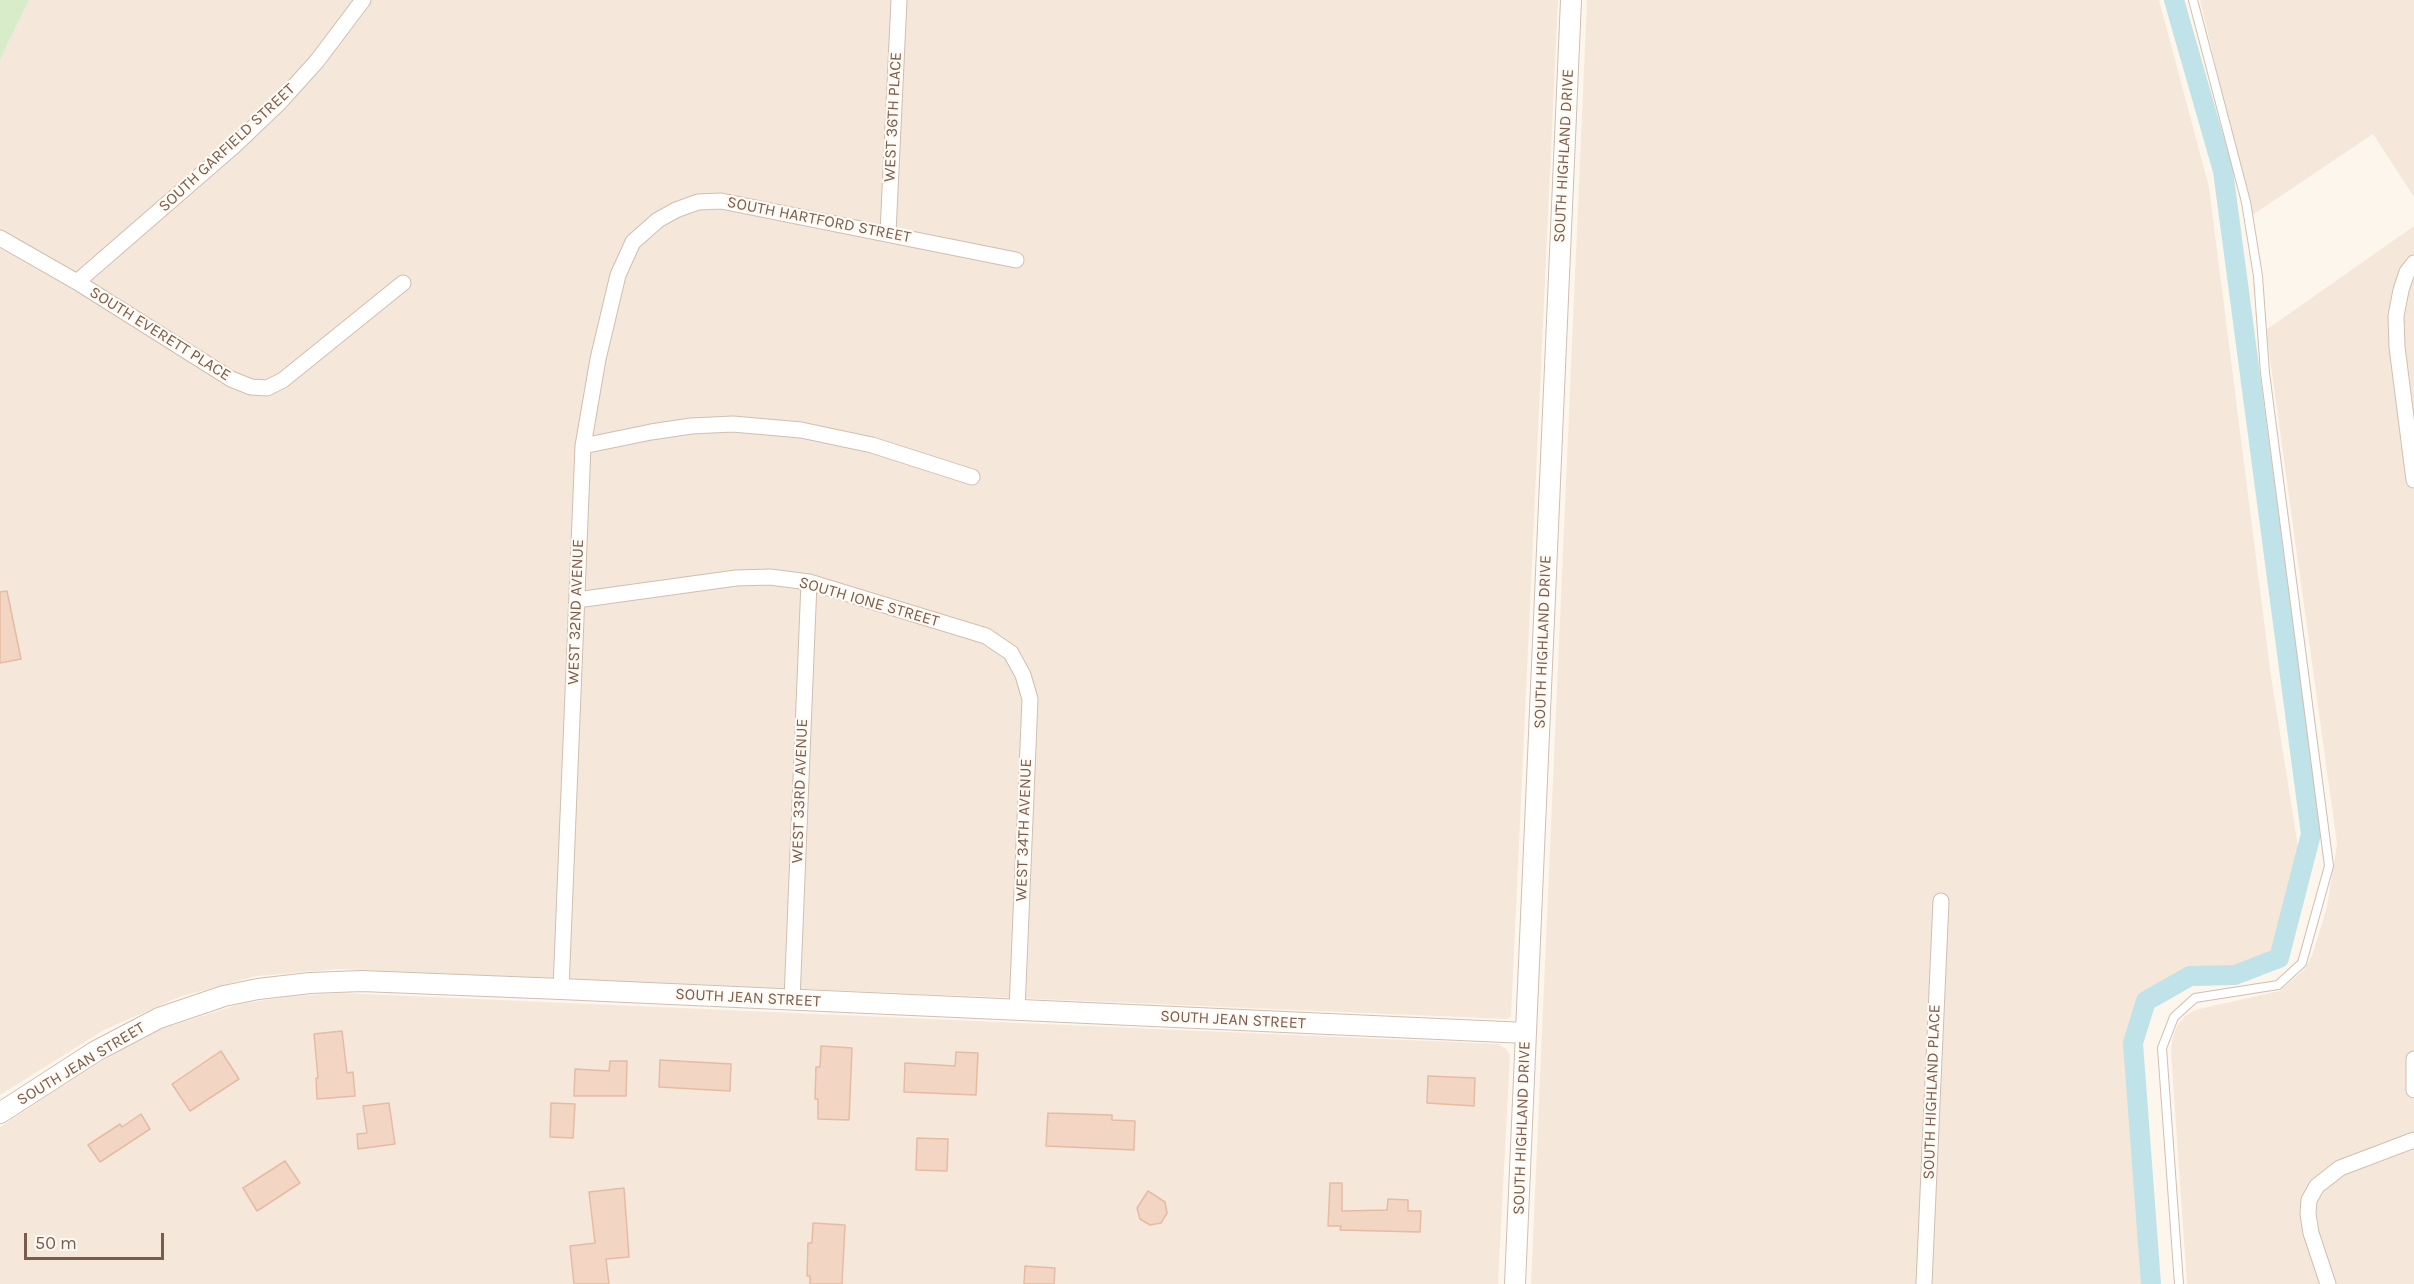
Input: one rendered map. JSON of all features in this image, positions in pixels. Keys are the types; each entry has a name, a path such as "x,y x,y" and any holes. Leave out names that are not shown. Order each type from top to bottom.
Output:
{"street":[{"name":"SOUTH GARFIELD STREET","path":"78,282 235,145 280,102 317,61 363,0"},
{"name":"WEST 36TH PLACE","path":"888,233 899,0"},
{"name":"SOUTH HIGHLAND DRIVE","path":"1515,1284 1571,0"},
{"name":"SOUTH HARTFORD STREET","path":"633,242 658,220 676,210 698,202 721,201 1016,260"},
{"name":"SOUTH EVERETT PLACE","path":"0,238 78,282 231,379 251,387 267,388 283,380 403,283"},
{"name":"WEST 32ND AVENUE","path":"561,989 583,446 598,359 618,275 633,242"},
{"path":"2414,263 2401,290 2396,316 2397,347 2414,480"},
{"path":"583,446 661,431 733,424 801,430 872,445 972,477"},
{"name":"SOUTH IONE STREET","path":"578,600 736,578 770,577 809,582 986,636 1011,653"},
{"name":"WEST 33RD AVENUE","path":"792,1000 809,582"},
{"name":"WEST 34TH AVENUE","path":"1011,653 1023,675 1030,699 1017,1010"},
{"name":"SOUTH HIGHLAND PLACE","path":"1924,1284 1941,901"},
{"name":"SOUTH JEAN STREET","path":"0,1113 124,1035 159,1018 224,996 283,986 362,981 1526,1033"},
{"path":"2414,1059 2414,1090"},
{"path":"2328,1284 2310,1233 2309,1200 2317,1186 2340,1168 2414,1140"}],"lane":[{"path":"2179,1284 2162,1048 2174,1017 2195,998 2278,985 2302,963 2329,866 2265,373 2258,276 2246,202 2193,0"}],"shaded area":[{"path":"29,0 1558,0 1511,1017 1506,1019 339,969 257,976 179,997 104,1030 0,1095 0,60"},
{"path":"1587,0 2159,0 2209,187 2271,676 2301,866 2294,916 2275,956 2261,966 2190,976 2168,983 2150,997 2128,1035 2127,1057 2143,1284 1531,1284"},
{"path":"2200,0 2414,0 2414,197 2373,134 2251,216"},
{"path":"2414,226 2414,1284 2187,1284 2172,1040 2177,1026 2185,1016 2195,1010 2279,991 2304,970 2312,956 2327,907 2337,844 2266,330"},
{"path":"341,993 1498,1044 1510,1055 1498,1284 0,1284 0,1127 123,1048 161,1029 240,1004 292,996"}],"green space":[{"path":"0,0 29,0 0,60"}],"building":[{"path":"7,591 21,659 0,663 0,592"},
{"path":"342,1031 347,1073 353,1072 355,1096 317,1099 316,1078 318,1078 314,1034"},
{"path":"821,1046 852,1048 849,1120 818,1119 818,1099 815,1099 816,1067 820,1067"},
{"path":"221,1051 239,1079 190,1111 172,1084"},
{"path":"956,1052 978,1053 976,1095 904,1092 905,1063 955,1066"},
{"path":"660,1060 731,1064 730,1091 659,1087"},
{"path":"610,1061 627,1061 626,1096 574,1096 575,1069 609,1071"},
{"path":"1428,1076 1475,1078 1474,1106 1427,1103"},
{"path":"389,1103 395,1144 358,1149 357,1134 367,1133 363,1106"},
{"path":"551,1103 575,1104 573,1138 550,1137"},
{"path":"1048,1113 1112,1115 1112,1120 1135,1121 1134,1150 1046,1146"},
{"path":"141,1114 150,1129 100,1162 88,1145 120,1124 122,1127"},
{"path":"917,1138 948,1139 947,1171 916,1170"},
{"path":"285,1161 300,1183 257,1211 243,1188"},
{"path":"1330,1183 1342,1183 1342,1211 1387,1210 1388,1199 1408,1200 1408,1211 1421,1211 1420,1232 1340,1230 1341,1226 1328,1226"},
{"path":"624,1188 629,1257 606,1259 609,1284 574,1284 570,1246 595,1243 589,1192"},
{"path":"1148,1191 1165,1202 1167,1213 1161,1223 1150,1225 1140,1219 1137,1208"},
{"path":"813,1223 845,1225 842,1284 810,1284 810,1276 807,1276 808,1243 812,1243"},
{"path":"1025,1266 1055,1268 1054,1284 1024,1284"}],"waterway":[{"path":"2151,1284 2133,1043 2146,1001 2190,976 2235,975 2279,958 2311,834 2223,171 2174,0"}]}
